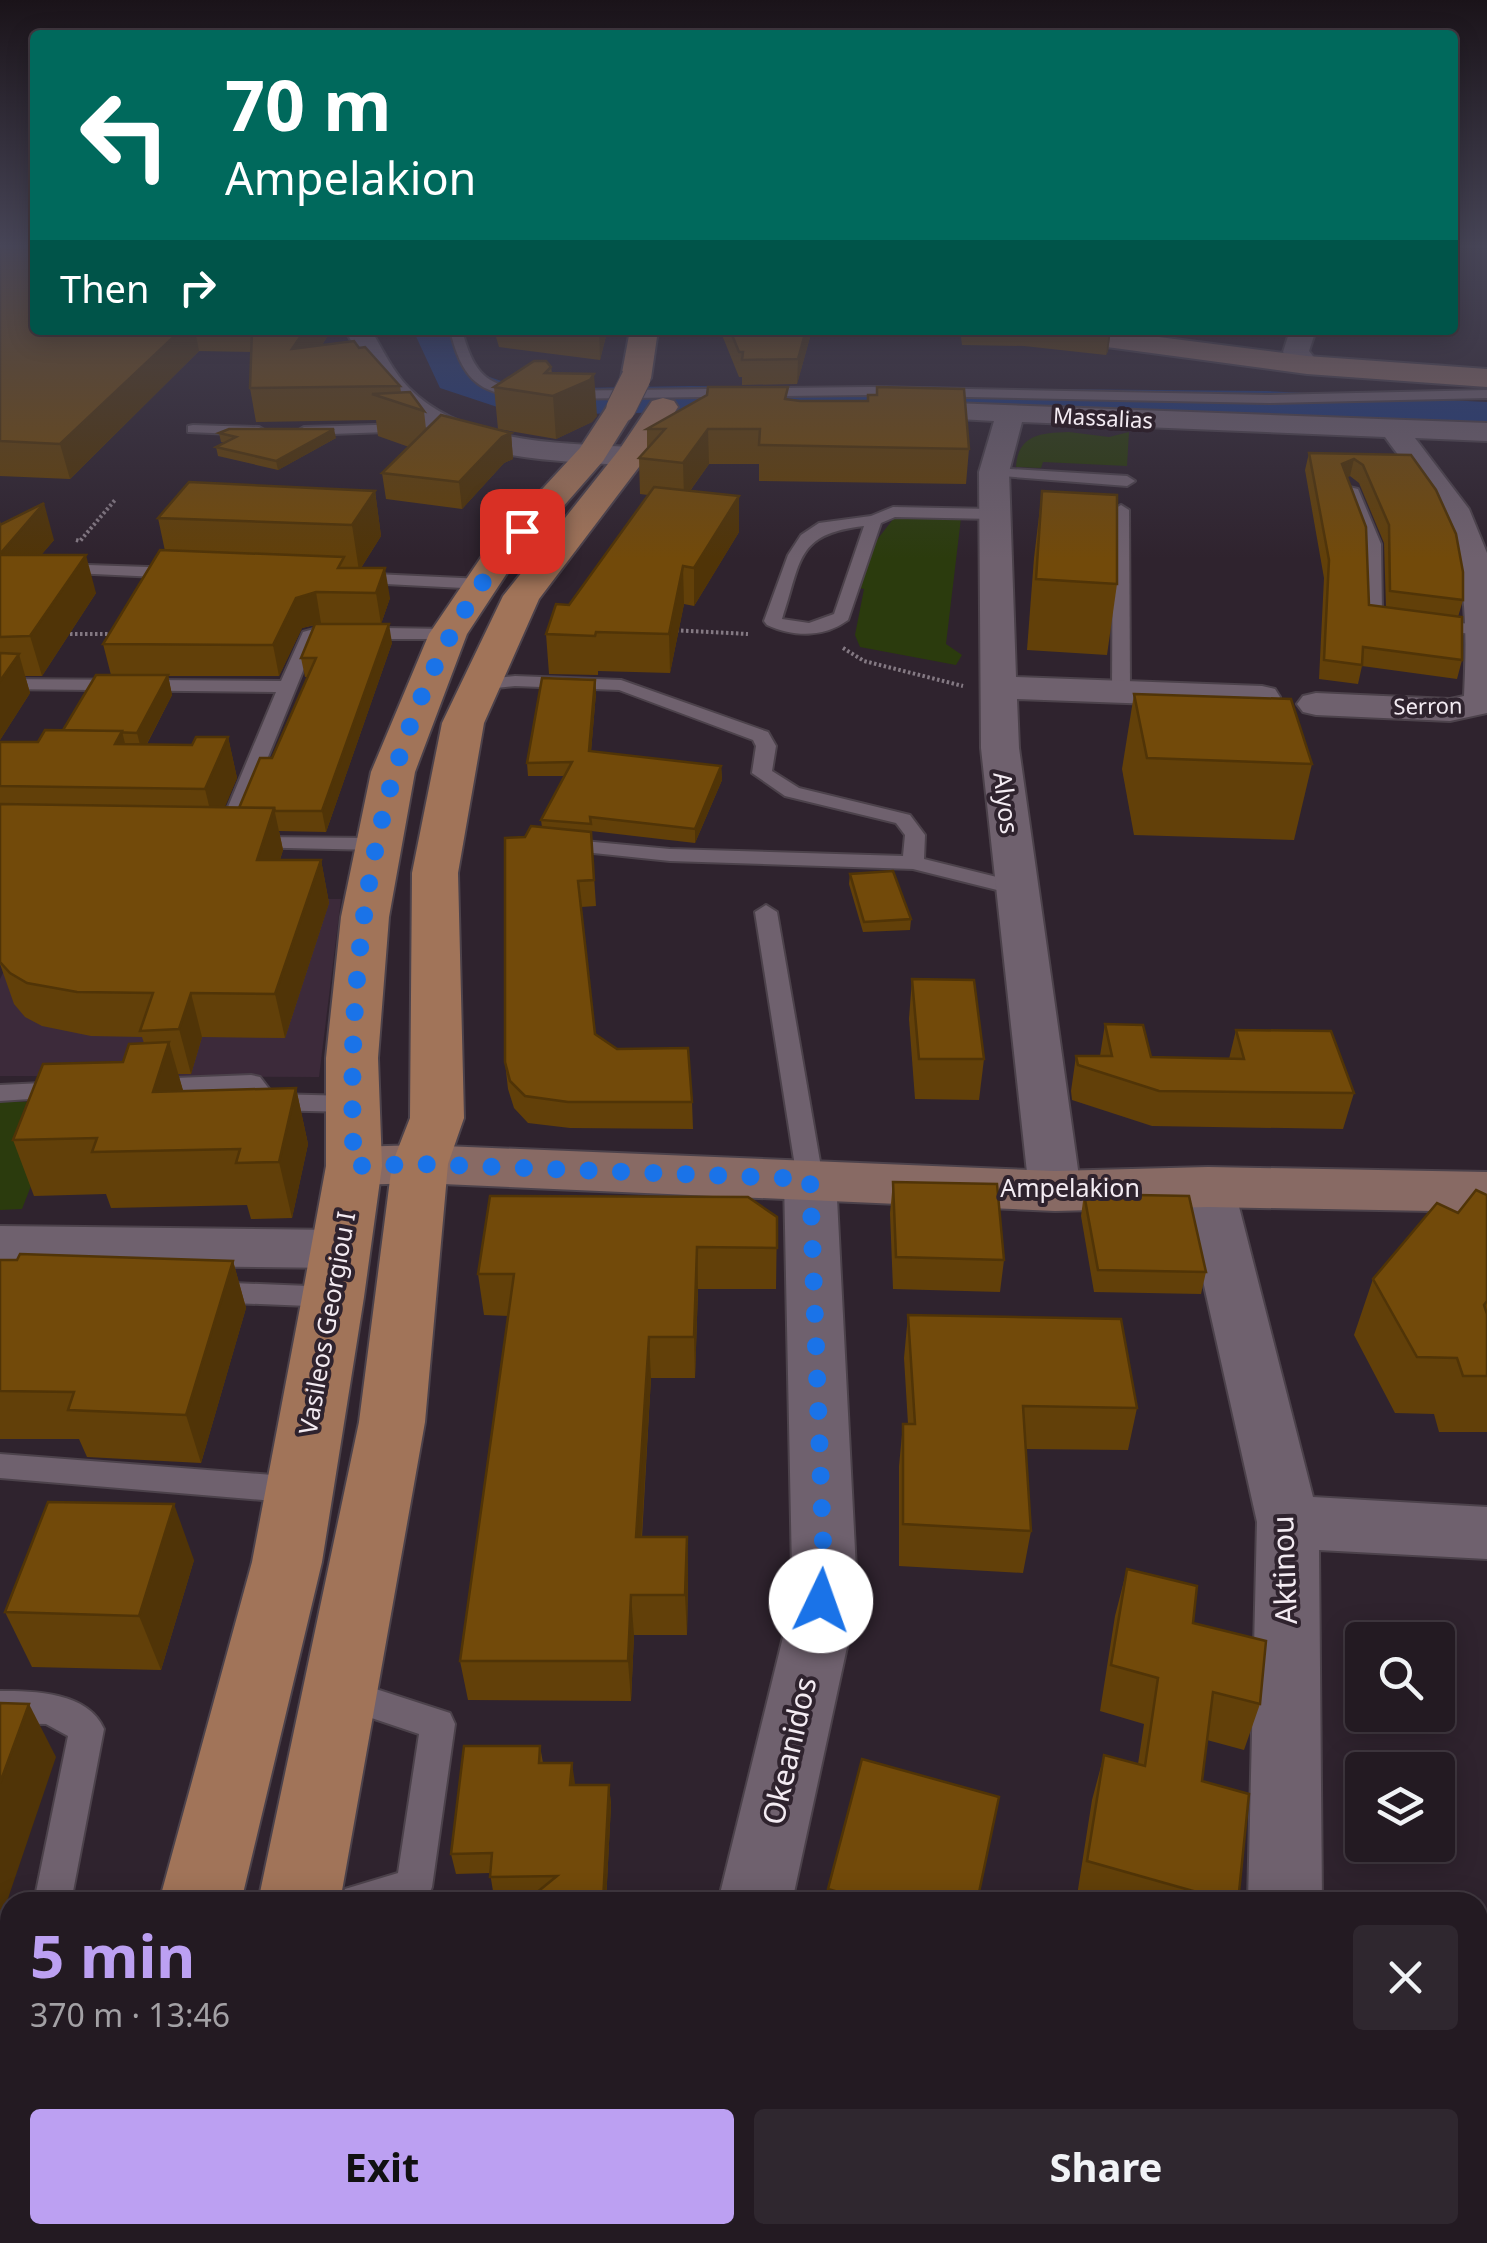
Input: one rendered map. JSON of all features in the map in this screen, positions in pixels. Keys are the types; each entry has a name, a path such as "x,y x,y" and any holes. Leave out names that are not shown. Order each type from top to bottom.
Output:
{"main road":[{"name":"Vasileos Georgiou I","path":"301,1892 392,1422 420,1164 437,1118 436,873 463,723 522,596 612,455 621,408 642,365 643,349"},
{"path":"1302,349 1487,368"},
{"path":"1302,349 1487,378"},
{"name":"Vasileos Georgiou I","path":"203,1892 287,1562 354,1166 351,1104 366,917 393,772 448,634 499,558 612,455 667,391"},
{"name":"Ampelakion","path":"354,1166 420,1164 1056,1191 1208,1187 1487,1192"}],"street":[{"path":"368,349 404,399 444,425 503,443 612,455"},
{"name":"Massalias","path":"667,391 1008,414 1487,432"},
{"name":"Alyos","path":"1008,414 994,472 1000,748 1056,1191"},
{"name":"Serron","path":"1316,704 1450,710 1470,707 1482,700 1481,555 1439,486 1394,429"},
{"path":"999,687 1262,697"},
{"name":"Okeanidos","path":"757,1892 818,1633 824,1570 810,1179"},
{"name":"Aktinou","path":"1208,1187 1288,1522 1285,1892"},
{"path":"0,1245 336,1273"},
{"path":"1288,1522 1487,1533"}],"lane":[{"path":"461,349 473,376 509,389 551,395 869,391 1270,399 1487,394"},
{"path":"289,431 444,425"},
{"path":"193,429 272,431"},
{"path":"994,472 1127,480"},
{"path":"1348,484 1373,544 1373,617 1484,630"},
{"path":"1120,510 1121,690"},
{"path":"874,520 842,616 824,627 804,628 773,621 806,538 825,526 874,520 893,512 993,514"},
{"path":"48,569 206,574"},
{"path":"326,578 483,584"},
{"path":"377,844 214,842 246,764 288,687 309,636 322,632 448,634"},
{"path":"478,685 548,681 621,685 652,700 744,726 761,736 766,746 762,773 779,787 902,819 915,835 913,863"},
{"path":"0,684 288,687"},
{"path":"532,843 670,855 913,863 1017,889"},
{"path":"766,912 810,1179"},
{"path":"0,1092 251,1084 266,1102 351,1104"},
{"path":"190,1292 336,1273"},
{"path":"0,1466 298,1490"},
{"path":"340,1692 438,1724 414,1887 395,1892"},
{"path":"0,1707 39,1706 68,1714 87,1730 55,1892"}],"path":[{"path":"64,540 80,540 115,500"},
{"path":"58,634 135,634"}],"shaded area":[{"path":"40,899 341,899 319,1077 0,1076 0,979"}],"green space":[{"path":"1069,432 1109,437 1129,432 1127,466 1043,462 1041,468 1016,467 1021,448 1033,437"},
{"path":"894,518 961,518 946,644 962,655 956,665 860,647 855,635 864,589 855,587 876,541"},
{"path":"64,1101 22,1209 0,1210 0,1102"}],"building":[{"path":"0,349 161,349 60,444 0,441"},
{"path":"251,349 367,349 400,386 250,388"},
{"path":"738,349 801,349 798,359 742,360 743,352"},
{"path":"534,361 546,361 551,367 545,373 594,374 590,380 553,396 494,387"},
{"path":"708,387 788,387 785,399 800,401 868,401 868,395 877,395 877,387 964,389 969,449 759,445 760,429 708,429 683,463 639,458 665,429 647,429 707,395"},
{"path":"410,392 424,411 372,394"},
{"path":"441,415 511,433 502,437 459,482 382,473"},
{"path":"229,429 334,429 276,461 216,447 236,437 219,433"},
{"path":"1309,453 1411,455 1436,490 1456,534 1463,600 1390,591 1389,525 1363,465 1354,459 1342,464 1366,527 1369,605 1462,617 1462,660 1363,647 1362,665 1324,660 1329,560"},
{"path":"189,482 375,491 352,525 158,518"},
{"path":"654,487 739,496 694,568 683,566 669,634 546,634 556,604 569,605"},
{"path":"1042,491 1117,495 1117,584 1036,579"},
{"path":"44,503 0,554 0,525"},
{"path":"160,550 344,557 338,568 385,568 376,593 316,592 296,598 273,645 103,644"},
{"path":"0,555 86,555 30,636 0,637"},
{"path":"315,624 389,624 322,811 239,808 260,758 272,758 316,658 301,658"},
{"path":"0,653 19,654 0,681"},
{"path":"96,675 168,675 137,733 63,730"},
{"path":"542,678 595,680 589,751 721,766 695,829 590,817 591,824 541,820 572,762 527,763"},
{"path":"1134,694 1291,699 1312,764 1147,758"},
{"path":"45,730 122,731 115,744 192,745 196,737 228,737 205,789 0,786 0,742 38,742"},
{"path":"0,804 274,808 257,860 321,860 275,994 191,993 179,1029 140,1031 153,993 77,992 27,983 10,973 0,962"},
{"path":"531,826 591,832 594,880 578,881 595,1034 617,1049 688,1048 692,1102 568,1102 525,1096 510,1081 505,1062 505,838 525,837"},
{"path":"893,871 911,919 864,922 850,874"},
{"path":"912,979 974,980 984,1059 919,1059"},
{"path":"1105,1024 1143,1025 1151,1057 1244,1059 1236,1030 1331,1031 1354,1093 1159,1091 1078,1065 1076,1056 1112,1056"},
{"path":"169,1042 153,1092 296,1088 279,1162 236,1163 240,1149 92,1152 97,1138 13,1140 43,1064 123,1062 129,1044"},
{"path":"893,1182 997,1184 1004,1260 896,1257"},
{"path":"1476,1190 1487,1195 1487,1376 1463,1376 1457,1358 1417,1357 1373,1279 1437,1203 1458,1213"},
{"path":"1084,1194 1189,1196 1206,1272 1098,1270"},
{"path":"490,1196 748,1197 777,1217 777,1248 697,1247 694,1337 649,1337 636,1537 687,1537 685,1595 631,1595 628,1661 460,1661 514,1274 478,1274"},
{"path":"20,1254 233,1261 186,1415 68,1410 74,1392 0,1391 0,1260 17,1260"},
{"path":"908,1315 1121,1319 1137,1408 1023,1406 1031,1531 903,1524 903,1424 915,1424"},
{"path":"48,1502 174,1504 139,1616 5,1612"},
{"path":"1127,1569 1197,1586 1193,1623 1266,1641 1260,1704 1213,1692 1202,1781 1249,1794 1239,1892 1197,1892 1087,1861 1104,1755 1145,1766 1158,1678 1111,1665"},
{"path":"0,1703 29,1704 0,1783"},
{"path":"464,1746 540,1746 539,1763 572,1763 570,1785 609,1785 604,1892 537,1892 557,1876 490,1877 492,1853 451,1854"},
{"path":"862,1759 999,1797 979,1892 828,1889"}],"waterway":[{"path":"441,349 455,379 521,402 690,399 1266,404 1487,415"}],"route":[{"path":"522,531 448,634 393,772 366,917 352,1058 354,1166 420,1164 810,1179 824,1570 821,1601"}]}
